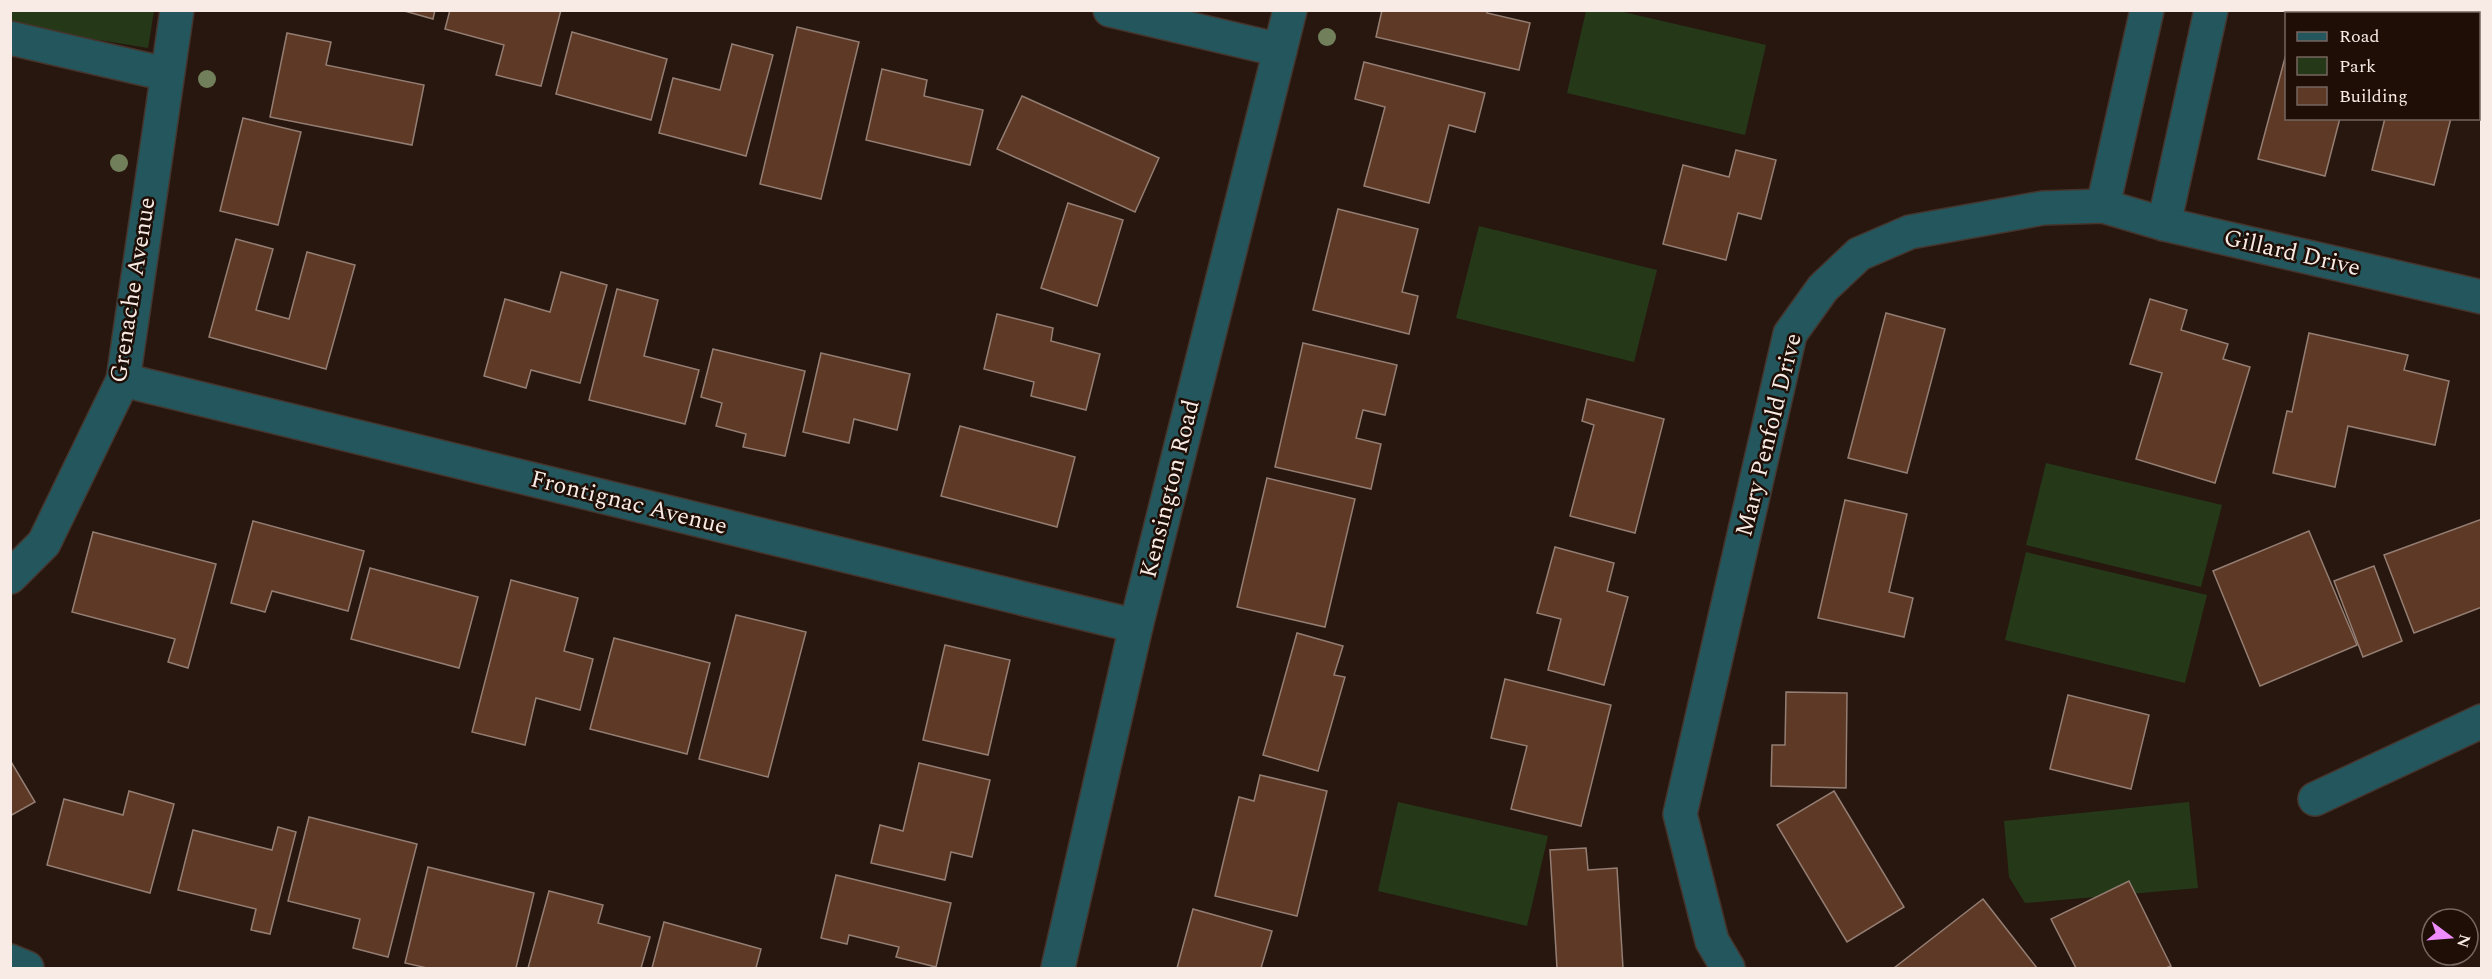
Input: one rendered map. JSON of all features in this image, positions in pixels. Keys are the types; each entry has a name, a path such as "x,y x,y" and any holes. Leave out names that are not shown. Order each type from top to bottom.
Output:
{"street":[{"name":"Grenache Avenue","path":"10,577 44,543 123,380 177,10"},
{"path":"1110,10 1280,50"},
{"name":"Kensington Road","path":"1058,969 1136,626 1290,10"},
{"path":"2103,206 2147,10"},
{"path":"2164,224 2211,10"},
{"path":"10,38 166,74"},
{"name":"Gillard Drive","path":"2103,206 2164,224 2481,297"},
{"name":"Mary Penfold Drive","path":"1728,969 1712,941 1680,814 1790,334 1823,288 1859,254 1910,232 2043,208 2103,206"},
{"name":"Frontignac Avenue","path":"123,380 1136,626"},
{"path":"2314,799 2481,721"},
{"path":"10,961 27,969"}],"green space":[{"path":"10,11 154,11 148,48 32,29 11,22"},
{"path":"1586,11 1619,11 1766,45 1745,135 1567,93"},
{"path":"1479,226 1657,270 1634,362 1456,318"},
{"path":"2046,463 2222,505 2201,587 2026,545"},
{"path":"2026,552 2207,595 2185,683 2005,640"},
{"path":"1398,802 1548,836 1527,926 1378,891"},
{"path":"2189,802 2198,888 2025,903 2009,877 2004,821"}],"building":[{"path":"401,10 435,10 433,19"},
{"path":"450,10 561,10 541,86 496,75 504,45 445,29"},
{"path":"1382,10 1487,10 1487,13 1530,23 1519,70 1376,37"},
{"path":"2298,10 2370,10 2370,12 2298,12"},
{"path":"797,27 859,42 821,199 760,184"},
{"path":"572,32 667,59 651,120 556,94"},
{"path":"287,33 331,42 326,65 424,85 412,145 270,117"},
{"path":"732,44 773,55 746,156 659,133 673,78 720,90"},
{"path":"2285,58 2285,120 2339,120 2325,176 2258,159"},
{"path":"1364,62 1485,93 1475,132 1449,125 1429,203 1364,186 1385,107 1355,99"},
{"path":"882,69 927,80 924,96 983,110 970,165 866,140"},
{"path":"1022,96 1159,158 1135,212 997,149"},
{"path":"243,118 301,132 278,225 220,211"},
{"path":"2384,120 2450,120 2434,185 2372,170"},
{"path":"1736,150 1776,160 1761,219 1738,213 1726,260 1663,244 1683,165 1729,177"},
{"path":"1068,203 1123,220 1097,306 1041,288"},
{"path":"1338,209 1418,229 1402,292 1418,296 1409,334 1313,310"},
{"path":"236,239 273,249 256,310 289,319 307,252 355,265 326,369 209,337"},
{"path":"561,272 607,285 580,383 531,370 526,388 484,376 505,299 550,312"},
{"path":"617,289 658,300 644,356 699,370 685,424 589,400"},
{"path":"2150,299 2187,310 2181,330 2228,344 2223,359 2250,367 2215,483 2136,459 2162,373 2130,364"},
{"path":"1886,313 1945,329 1907,473 1848,458"},
{"path":"997,314 1053,328 1051,341 1100,354 1086,410 1031,396 1034,382 984,369"},
{"path":"2309,333 2408,355 2404,370 2449,381 2435,445 2348,426 2335,487 2273,473 2287,411 2292,412"},
{"path":"1303,343 1397,365 1385,415 1363,410 1356,438 1381,444 1371,489 1275,467"},
{"path":"713,349 805,371 785,456 743,447 746,434 716,426 722,403 701,397"},
{"path":"821,353 910,374 897,430 854,419 849,443 803,432"},
{"path":"1587,399 1664,419 1635,533 1570,516 1594,425 1582,421"},
{"path":"960,426 1075,457 1057,527 941,496"},
{"path":"1267,478 1355,499 1325,627 1237,607"},
{"path":"1845,500 1907,514 1889,592 1913,598 1904,637 1818,618"},
{"path":"2482,519 2482,607 2414,633 2384,555"},
{"path":"253,521 364,551 348,611 272,591 265,612 231,603"},
{"path":"2309,531 2357,645 2260,686 2213,571"},
{"path":"93,532 216,564 188,668 168,662 175,639 72,612"},
{"path":"1555,547 1614,563 1607,591 1628,597 1604,685 1548,670 1561,619 1537,613"},
{"path":"2374,566 2402,641 2363,657 2334,581"},
{"path":"370,568 478,597 459,668 351,639"},
{"path":"511,580 578,598 564,651 593,659 580,710 536,698 525,745 472,732"},
{"path":"736,615 806,632 768,777 699,759"},
{"path":"1297,633 1343,646 1334,675 1345,677 1318,771 1263,755"},
{"path":"614,638 710,663 687,754 590,729"},
{"path":"945,645 1010,660 988,755 923,740"},
{"path":"1505,679 1611,705 1581,826 1511,809 1527,746 1491,738"},
{"path":"1786,692 1847,693 1846,788 1771,786 1772,745 1785,745"},
{"path":"2068,695 2149,715 2131,789 2050,769"},
{"path":"10,760 35,802 10,816"},
{"path":"919,763 990,780 972,857 951,852 945,880 871,863 880,825 903,831"},
{"path":"1260,775 1327,791 1297,916 1215,896 1239,797 1254,801"},
{"path":"129,791 174,804 150,893 47,865 64,799 123,815"},
{"path":"1834,791 1904,907 1847,942 1777,825"},
{"path":"309,817 417,844 388,957 353,948 360,919 288,901"},
{"path":"278,827 296,832 270,934 251,930 256,909 178,890 193,830 272,850"},
{"path":"1586,848 1588,870 1617,868 1623,968 1557,968 1550,850"},
{"path":"428,867 534,893 516,968 427,968 405,963"},
{"path":"836,875 951,903 936,967 896,957 899,947 849,935 847,944 821,938"},
{"path":"2129,881 2171,966 2166,968 2076,968 2051,919"},
{"path":"549,891 603,905 598,923 650,937 641,968 528,968"},
{"path":"1983,899 2037,968 1894,968"},
{"path":"1193,909 1272,931 1261,968 1177,968"},
{"path":"664,922 761,949 756,968 652,968"}]}
